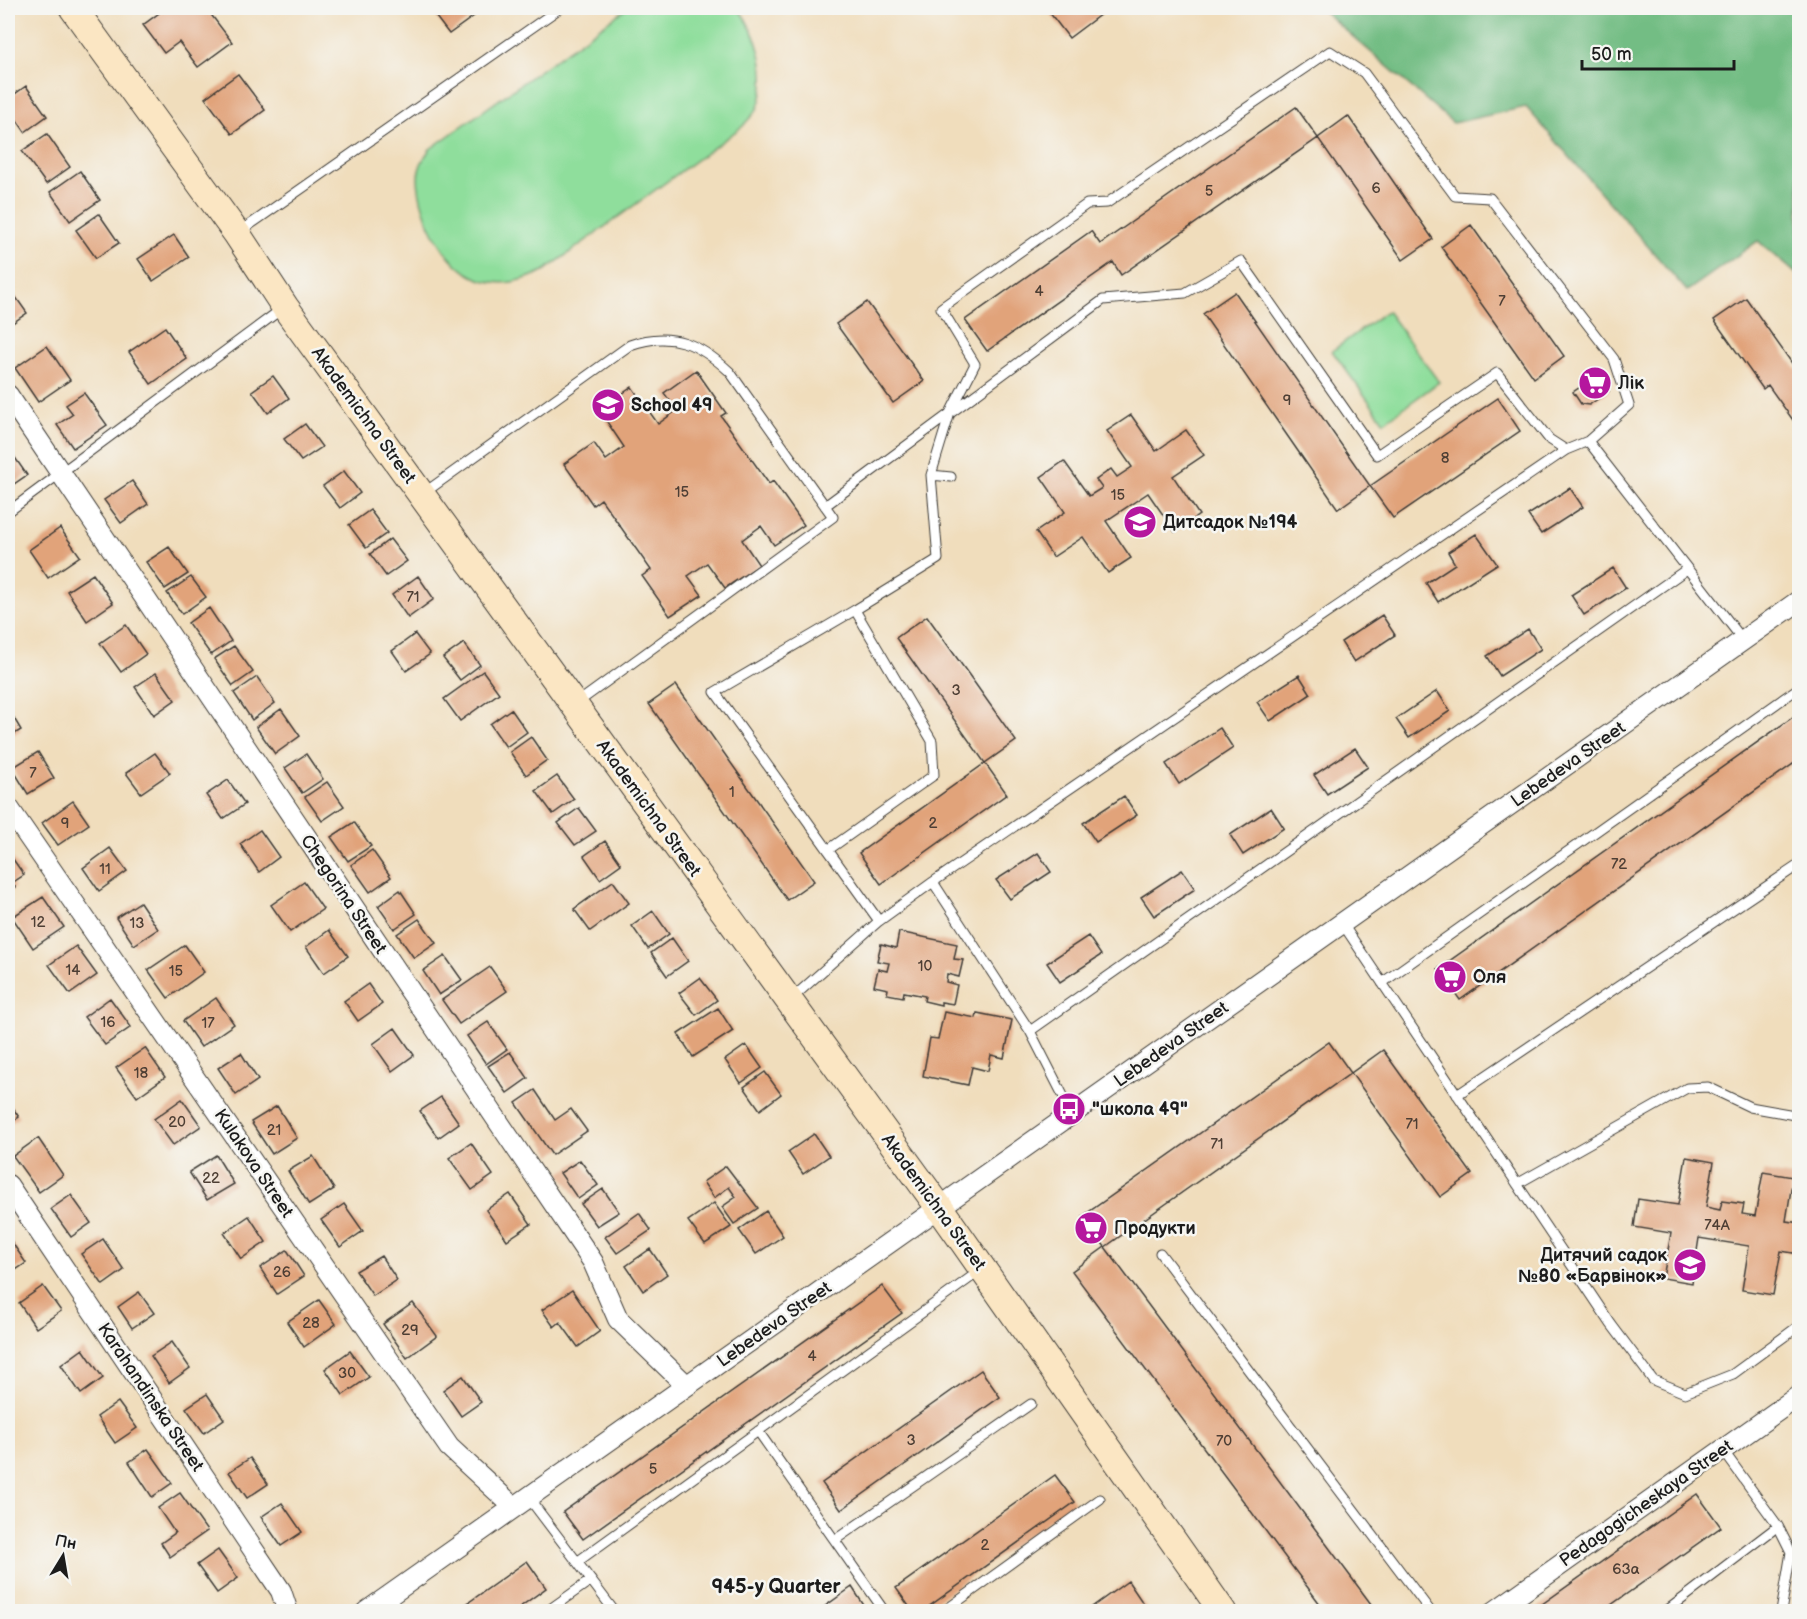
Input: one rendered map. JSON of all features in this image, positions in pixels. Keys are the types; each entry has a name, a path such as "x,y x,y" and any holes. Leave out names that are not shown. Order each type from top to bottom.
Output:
{"main road":[{"name":"Akademichna Street","path":"73,8 237,234 285,307 939,1207 1223,1611"}],"street":[{"name":"Chegorina Street","path":"8,395 593,1262 618,1319 686,1385"},
{"name":"Lebedeva Street","path":"366,1611 1800,600"},
{"name":"Kulakova Street","path":"8,807 449,1447 521,1502"},
{"name":"Karahandinska Street","path":"8,1185 281,1591 288,1611"},
{"name":"Pedagogicheskaya Street","path":"1494,1611 1800,1395"}],"lane":[{"path":"237,234 560,8"},
{"path":"789,1001 879,921 933,882 1566,450 1588,441 1629,405 1614,359 1490,198 1455,196 1364,73 1330,51 1107,203 1087,204 941,308 975,364 950,413 932,475 938,559 715,692 879,921"},
{"path":"825,506 1102,300 1185,293 1241,261 1377,455 1497,373 1549,439 1566,450"},
{"path":"8,512 285,307"},
{"path":"422,495 630,345 645,340 663,339 699,347 712,355 730,372 833,517 574,705"},
{"path":"1588,441 1743,640"},
{"path":"932,475 951,477"},
{"path":"1030,1031 1687,569"},
{"path":"828,850 934,775 932,741 855,610"},
{"path":"1382,983 1800,687"},
{"path":"1457,1095 1800,864"},
{"path":"933,882 1030,1031 1072,1113"},
{"path":"1342,923 1611,1324 1653,1380 1685,1393 1733,1374 1800,1325"},
{"path":"1517,1184 1687,1088 1708,1087 1750,1107 1800,1116"},
{"path":"1160,1252 1431,1611"},
{"path":"577,1562 982,1269"},
{"path":"835,1540 1031,1404"},
{"path":"758,1431 885,1611"},
{"path":"1722,1449 1778,1526 1791,1552 1781,1611"},
{"path":"943,1611 1100,1499"},
{"path":"521,1502 577,1562 615,1611"},
{"path":"1665,1611 1778,1526"},
{"path":"546,1611 591,1580"}],"green space":[{"path":"627,8 738,8 757,42 763,68 762,95 757,110 743,126 544,271 509,282 486,281 472,276 448,254 430,225 424,209 418,178 424,159 430,149"},
{"path":"1314,8 1799,8 1799,276 1758,241 1687,291 1526,107 1453,123 1322,10"},
{"path":"1387,311 1439,382 1384,422 1332,351"}],"building":[{"path":"166,8 206,8 232,42 198,67 179,42 164,53 143,25"},
{"path":"429,8 485,8 449,34"},
{"path":"1046,8 1109,8 1069,38"},
{"path":"238,74 265,110 232,134 205,98"},
{"path":"26,86 47,116 25,132 8,107 8,99"},
{"path":"1296,107 1318,138 1121,275 1113,262 987,351 965,320 1091,231 1100,244"},
{"path":"1348,116 1433,239 1403,260 1318,138"},
{"path":"47,134 70,167 46,184 22,151"},
{"path":"80,171 100,200 70,221 50,192"},
{"path":"99,214 119,243 96,258 76,230"},
{"path":"1471,225 1564,356 1534,378 1441,247"},
{"path":"174,235 189,257 153,281 138,259"},
{"path":"8,286 27,313 8,326"},
{"path":"1235,292 1370,486 1338,509 1203,314"},
{"path":"1746,298 1796,369 1800,366 1800,430 1768,385 1763,389 1714,320"},
{"path":"867,302 924,381 893,403 836,324"},
{"path":"165,327 187,359 151,384 129,352"},
{"path":"47,346 70,380 38,402 15,368"},
{"path":"696,370 726,413 721,416 769,484 773,481 804,525 774,545 761,526 742,540 759,565 725,588 707,563 688,576 702,595 670,616 642,576 651,570 601,499 593,505 564,464 594,443 606,460 624,447 599,410 632,387 658,424 677,410 664,393"},
{"name":"Лік","path":"1598,375 1609,391 1589,405 1581,404 1573,392"},
{"path":"273,376 289,398 268,413 252,391"},
{"path":"84,393 107,425 73,448 57,425 73,414 66,405"},
{"path":"1498,398 1520,431 1393,518 1370,486"},
{"path":"1131,415 1156,451 1186,430 1204,455 1173,476 1199,515 1175,532 1148,493 1106,521 1131,558 1108,573 1083,537 1053,557 1036,532 1065,512 1041,477 1064,461 1089,496 1102,488 1096,480 1111,469 1117,477 1132,467 1107,431"},
{"path":"305,424 322,447 301,461 284,439"},
{"path":"11,452 27,475 8,488 8,454"},
{"path":"344,471 360,493 340,508 323,486"},
{"path":"132,481 148,504 121,523 104,500"},
{"path":"1570,488 1583,507 1541,534 1528,515"},
{"path":"370,510 387,533 366,548 349,525"},
{"path":"60,528 80,556 48,578 29,550"},
{"path":"1476,534 1497,564 1438,602 1426,583 1455,564 1448,552"},
{"path":"390,539 407,561 386,576 370,554"},
{"path":"169,547 188,574 165,589 146,562"},
{"path":"1613,568 1626,588 1584,615 1571,595"},
{"path":"93,574 113,603 87,621 67,591"},
{"path":"418,576 434,599 408,618 392,595"},
{"path":"191,577 206,597 182,614 167,593"},
{"path":"209,608 231,641 211,655 188,623"},
{"path":"1382,615 1395,635 1354,662 1341,642"},
{"path":"927,616 1016,741 985,763 896,638"},
{"path":"126,625 146,654 121,672 100,643"},
{"path":"1528,629 1541,649 1500,676 1487,656"},
{"path":"415,634 430,654 406,671 392,651"},
{"path":"464,643 480,665 460,680 443,658"},
{"path":"234,646 253,672 233,686 214,659"},
{"path":"483,671 499,693 460,721 444,699"},
{"path":"156,673 175,700 154,715 135,687"},
{"path":"1299,675 1311,694 1270,721 1257,702"},
{"path":"257,677 275,703 252,720 234,693"},
{"path":"676,685 814,881 787,900 649,704"},
{"path":"1437,691 1450,711 1409,738 1396,719"},
{"path":"8,708 21,730 8,738"},
{"path":"281,709 300,736 275,754 256,727"},
{"path":"511,709 527,732 506,747 490,724"},
{"path":"1800,712 1800,759 1460,1000 1438,969"},
{"path":"1220,728 1233,748 1179,784 1166,764"},
{"path":"531,737 547,760 526,775 510,752"},
{"path":"1355,748 1368,767 1327,794 1314,775"},
{"path":"38,752 54,778 28,794 12,768"},
{"path":"155,753 170,773 141,793 126,773"},
{"path":"306,754 323,779 302,793 285,768"},
{"path":"985,763 1007,794 881,884 859,853"},
{"path":"557,776 574,799 553,814 536,791"},
{"path":"228,780 245,804 223,819 206,795"},
{"path":"327,782 344,806 322,821 305,797"},
{"path":"1124,796 1137,815 1096,842 1083,823"},
{"path":"73,801 89,824 58,845 42,823"},
{"path":"579,808 596,831 575,845 558,823"},
{"path":"1271,808 1284,828 1243,855 1230,835"},
{"path":"354,822 371,846 348,861 331,837"},
{"path":"260,830 279,857 259,872 240,844"},
{"path":"605,841 621,864 600,879 584,856"},
{"path":"110,848 127,871 99,891 83,868"},
{"path":"372,850 391,877 370,892 351,865"},
{"path":"8,852 24,875 12,883 15,887 8,893"},
{"path":"1038,853 1051,872 1010,899 996,880"},
{"path":"1182,870 1195,889 1154,916 1141,897"},
{"path":"613,881 629,903 590,931 574,909"},
{"path":"304,882 323,909 290,932 271,905"},
{"path":"400,890 416,914 394,929 378,906"},
{"path":"43,897 64,927 33,948 12,917"},
{"path":"140,902 158,929 134,945 116,918"},
{"path":"653,911 669,934 648,949 632,926"},
{"path":"419,919 436,943 414,958 397,934"},
{"path":"329,930 348,956 324,973 306,947"},
{"path":"899,932 957,944 954,959 963,960 959,977 947,974 946,982 957,985 953,1004 941,1002 941,1005 924,1001 925,996 904,992 903,997 887,994 888,989 874,986 878,969 887,971 889,963 877,961 881,944 896,948"},
{"path":"1088,936 1101,955 1060,982 1047,963"},
{"path":"672,938 688,961 667,976 651,953"},
{"path":"185,945 204,972 168,998 148,970"},
{"path":"76,946 97,975 70,994 49,965"},
{"path":"445,956 462,980 439,995 423,971"},
{"path":"490,967 507,991 459,1024 442,1000"},
{"path":"700,978 717,1000 696,1015 679,993"},
{"path":"368,984 382,1004 358,1021 344,1001"},
{"path":"110,998 131,1027 105,1045 84,1017"},
{"path":"216,998 234,1024 201,1047 183,1021"},
{"path":"718,1008 733,1031 693,1057 678,1034"},
{"path":"944,1012 976,1018 977,1013 1012,1020 1004,1058 991,1055 988,1071 972,1067 968,1085 923,1076 930,1038 938,1039"},
{"path":"488,1022 507,1049 486,1064 467,1036"},
{"path":"395,1028 414,1055 392,1071 373,1044"},
{"path":"1329,1042 1351,1073 1105,1247 1083,1216"},
{"path":"746,1045 762,1068 741,1083 725,1060"},
{"path":"145,1048 165,1077 137,1097 116,1068"},
{"path":"1383,1050 1472,1174 1440,1197 1351,1073"},
{"path":"510,1052 528,1078 507,1093 488,1066"},
{"path":"241,1053 258,1080 236,1095 218,1068"},
{"path":"765,1072 781,1094 760,1110 744,1087"},
{"path":"535,1090 555,1120 571,1109 587,1131 552,1155 516,1103"},
{"path":"441,1097 459,1123 438,1138 420,1111"},
{"path":"182,1099 201,1126 173,1145 154,1119"},
{"path":"8,1101 19,1117 8,1125"},
{"path":"277,1106 297,1138 272,1154 251,1122"},
{"path":"814,1134 829,1156 803,1174 788,1152"},
{"path":"38,1138 63,1175 39,1192 13,1156"},
{"path":"471,1143 493,1175 472,1190 449,1158"},
{"path":"216,1155 234,1184 207,1200 189,1172"},
{"path":"313,1156 334,1189 309,1205 288,1171"},
{"path":"1686,1157 1714,1162 1706,1207 1720,1210 1722,1201 1744,1204 1742,1214 1755,1216 1763,1172 1793,1177 1786,1221 1800,1223 1800,1254 1781,1251 1773,1295 1742,1290 1749,1246 1699,1238 1692,1283 1663,1278 1671,1233 1634,1227 1638,1199 1678,1205"},
{"path":"580,1160 598,1185 578,1199 560,1173"},
{"path":"726,1166 758,1208 734,1224 722,1207 736,1197 729,1187 714,1198 703,1182"},
{"path":"603,1189 619,1212 597,1226 581,1204"},
{"path":"510,1194 531,1224 507,1240 486,1210"},
{"path":"71,1195 91,1223 71,1237 51,1209"},
{"path":"714,1203 731,1227 705,1244 688,1221"},
{"path":"344,1204 363,1231 340,1247 321,1220"},
{"path":"766,1211 783,1236 756,1254 739,1230"},
{"path":"639,1213 651,1230 617,1253 605,1237"},
{"path":"249,1216 266,1242 241,1259 224,1233"},
{"path":"8,1239 26,1263 8,1275"},
{"path":"103,1239 124,1270 103,1285 81,1254"},
{"path":"1105,1247 1377,1612 1326,1612 1072,1271"},
{"path":"650,1249 667,1274 643,1291 626,1266"},
{"path":"287,1250 304,1276 277,1294 260,1268"},
{"path":"381,1256 397,1280 373,1296 356,1271"},
{"path":"43,1286 61,1311 36,1328 19,1303"},
{"path":"882,1286 902,1313 583,1539 563,1512"},
{"path":"572,1290 600,1331 578,1347 560,1322 554,1327 542,1310"},
{"path":"139,1292 154,1313 132,1328 118,1307"},
{"path":"319,1300 336,1324 304,1347 287,1322"},
{"path":"413,1303 437,1336 407,1358 383,1324"},
{"path":"172,1342 190,1368 169,1383 151,1356"},
{"path":"83,1349 103,1378 81,1394 61,1365"},
{"path":"350,1351 369,1377 343,1395 325,1369"},
{"path":"981,1370 1000,1397 841,1510 822,1483"},
{"path":"463,1376 481,1402 461,1416 443,1390"},
{"path":"207,1394 224,1419 204,1433 186,1408"},
{"path":"118,1402 137,1428 115,1443 97,1417"},
{"path":"148,1449 172,1483 152,1497 129,1462"},
{"path":"250,1458 268,1484 247,1498 229,1472"},
{"path":"1055,1475 1075,1502 921,1612 913,1612 896,1588"},
{"path":"180,1493 207,1531 170,1557 161,1543 175,1533 158,1508"},
{"path":"1697,1494 1721,1527 1601,1612 1531,1612"},
{"path":"282,1503 302,1532 281,1546 261,1517"},
{"path":"218,1550 238,1578 217,1593 197,1565"},
{"path":"527,1561 546,1588 513,1612 455,1612"},
{"path":"1128,1581 1147,1609 1143,1612 1085,1612"},
{"path":"852,1587 867,1610 817,1612"}],"place":[{"name":"Лік","path":"1595,383"},
{"name":"School 49","path":"608,405"},
{"name":"Дитсадок №194","path":"1140,522"},
{"name":"Оля","path":"1450,977"},
{"name":"\"школа 49\"","path":"1069,1109"},
{"name":"Продукти","path":"1091,1228"},
{"name":"Дитячий садок №80 «Барвінок»","path":"1690,1265"}],"district":[{"name":"945-y Quarter","path":"776,1586"}]}
